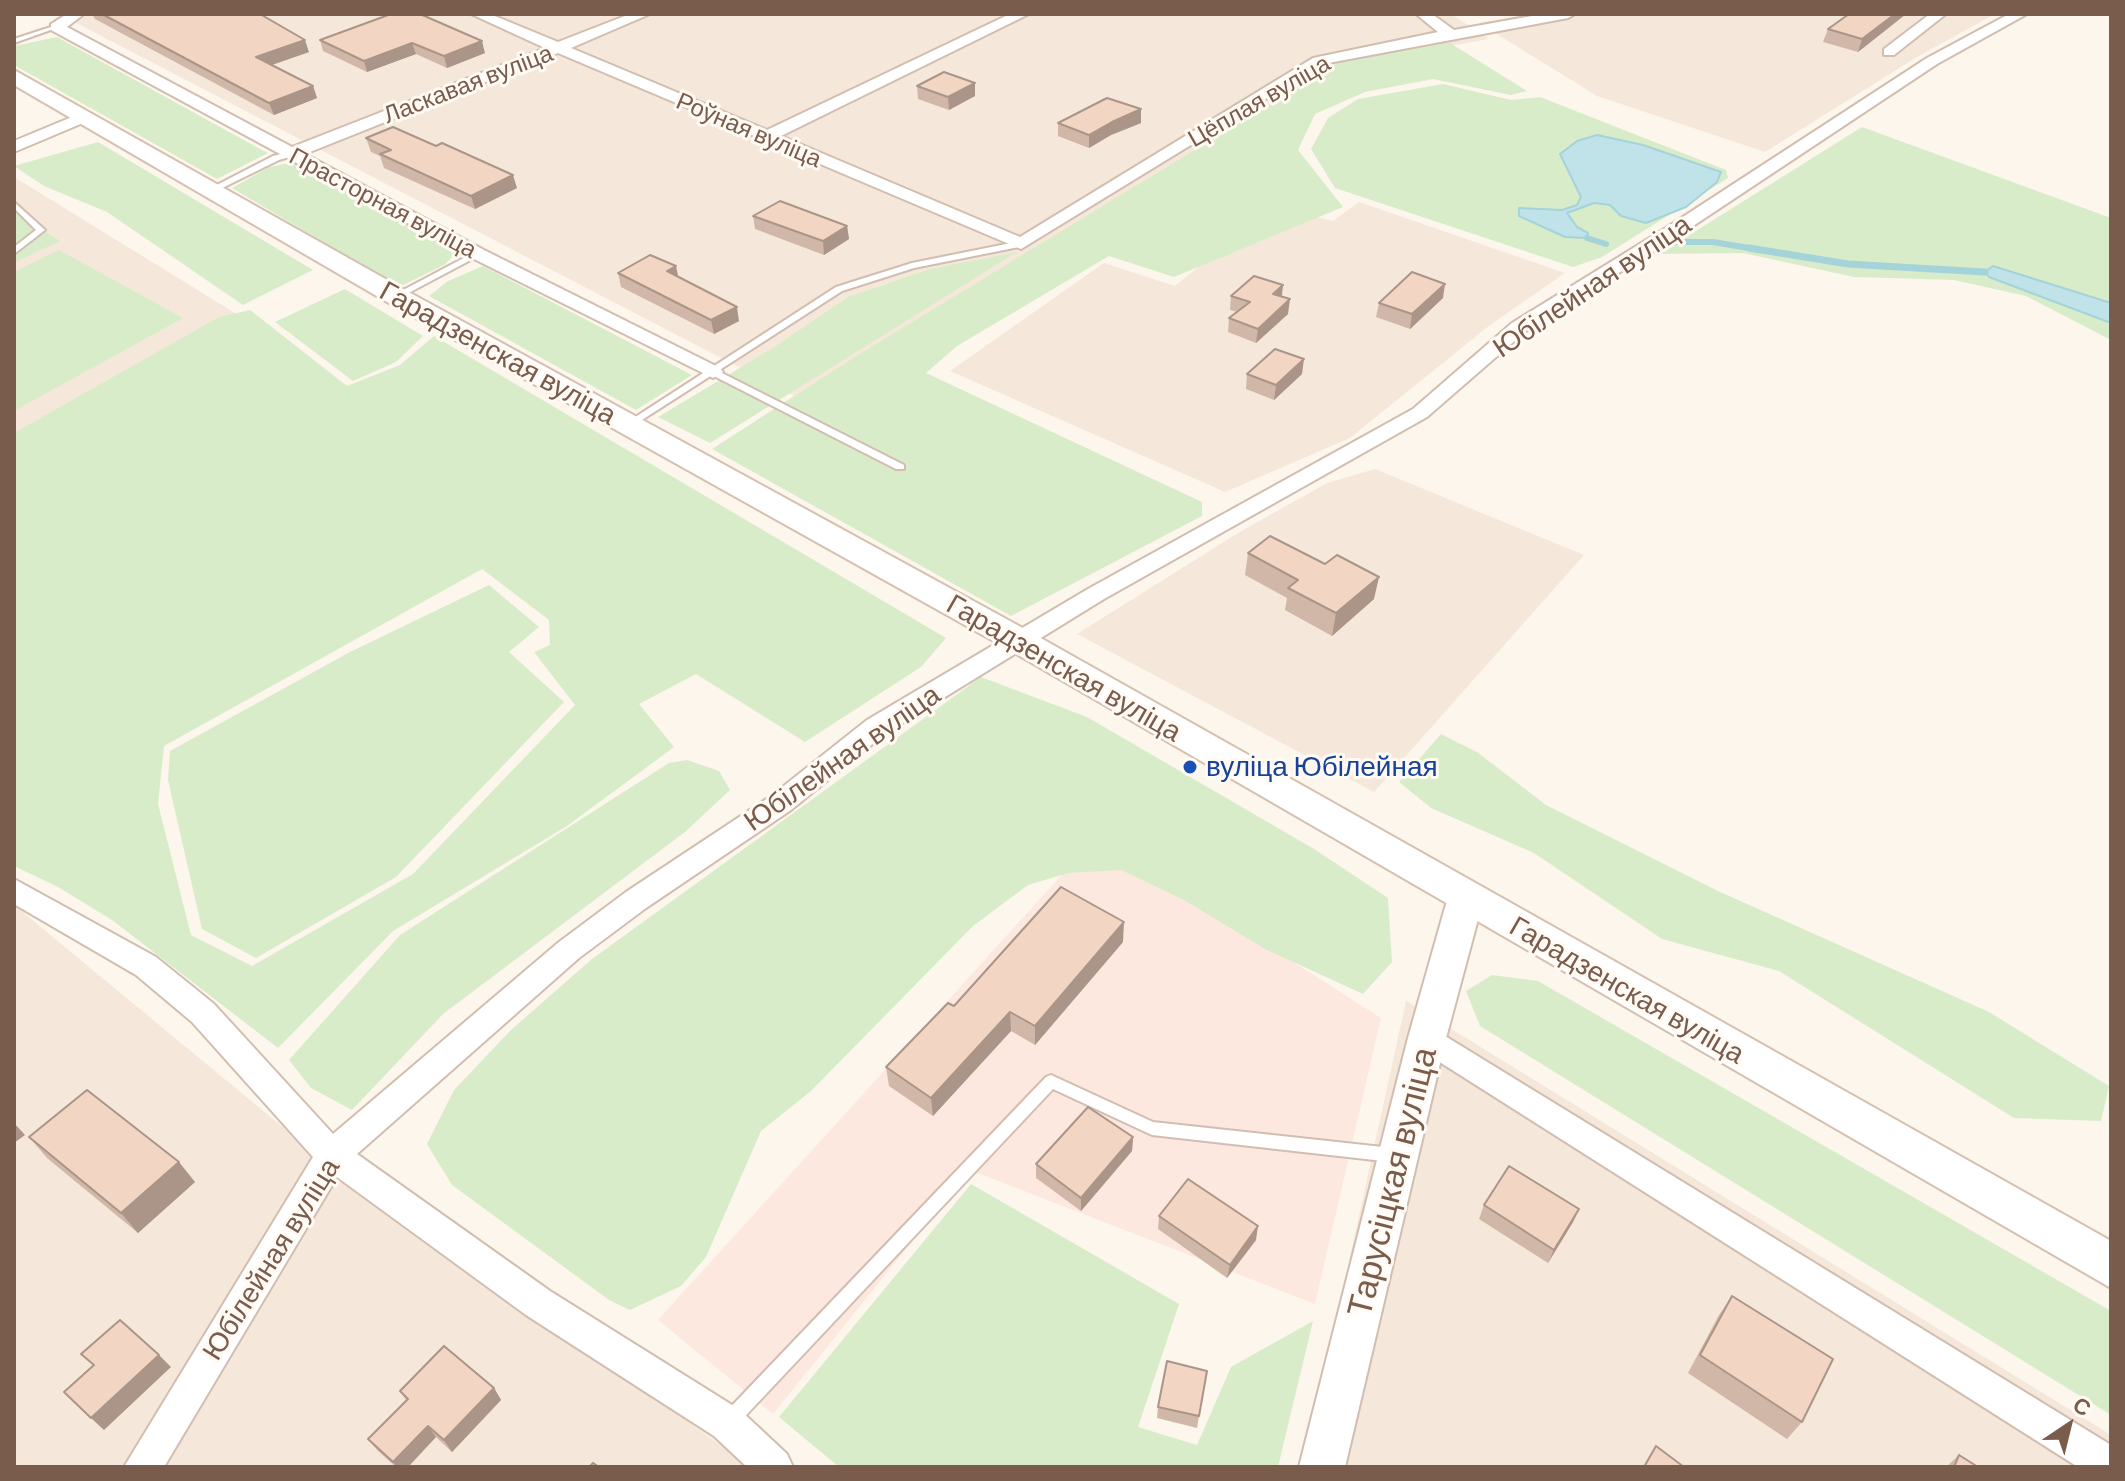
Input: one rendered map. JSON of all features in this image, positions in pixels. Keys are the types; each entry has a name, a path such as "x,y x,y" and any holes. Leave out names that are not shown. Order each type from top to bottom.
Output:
{"main road":[{"name":"Гарадзенская вуліца","path":"14,76 396,296 1018,640 2111,1266"}],"street":[{"path":"56,27 77,14"},
{"name":"Роўная вуліца","path":"478,14 1021,244"},
{"name":"Ласкавая вуліца","path":"293,153 643,14"},
{"path":"766,137 1022,14"},
{"path":"1423,14 1450,34"},
{"name":"Цёплая вуліца","path":"1021,244 1318,61 1568,14"},
{"path":"1889,52 1939,14"},
{"name":"Юбілейная вуліца","path":"143,1467 332,1155 488,1017 591,933 781,803 876,727 1018,640 1420,413 1519,327 1675,230 1932,61 2020,14"},
{"name":"Прасторная вуліца","path":"56,27 478,254 713,372"},
{"path":"14,147 84,117"},
{"path":"14,890 146,966 203,1013 332,1155 538,1303 727,1423 774,1467"},
{"name":"Тарусіцкая вуліца","path":"1322,1467 1427,1038 1466,897"},
{"path":"1427,1038 2111,1466"}],"lane":[{"path":"14,41 56,27"},
{"path":"211,190 276,158 293,153"},
{"path":"14,204 41,230 14,251"},
{"path":"628,425 839,289 912,266 1021,244"},
{"path":"396,296 478,254"},
{"path":"713,372 900,467"},
{"path":"727,1423 1051,1081 1152,1128 1398,1156"}],"shaded area":[{"path":"59,14 1451,14 1489,39 1344,65 802,400"},
{"path":"1528,14 1995,14 1917,57 1765,152 1597,96 1479,23"},
{"path":"14,177 240,316 14,442"},
{"path":"1359,202 1565,273 1490,325 1350,438 1225,492 950,371 1104,263 1175,286 1272,206 1333,221"},
{"path":"1375,469 1584,555 1374,792 1077,634 1238,533 1327,483"},
{"path":"1097,836 1381,1018 1315,1304 970,1170 773,1414 658,1320"},
{"path":"14,905 319,1157 751,1467 14,1467"},
{"path":"1406,1001 2111,1435 2111,1467 1304,1467"}],"green space":[{"path":"57,37 268,153 217,179 14,65 14,46"},
{"path":"1450,43 1527,91 1511,95 1433,79 1365,92 1315,114 1298,150 1343,207 1174,277 1109,256 957,346 926,373 1202,502 1202,516 1011,616 712,449 858,355 1341,61"},
{"path":"1443,84 1511,100 1540,97 1726,170 1728,178 1602,257 1573,267 1335,188 1311,149 1328,118 1358,99"},
{"path":"1862,127 2111,218 2111,303 1993,266 1985,272 1989,277 2111,323 2111,340 2026,296 1954,280 1854,277 1743,253 1659,254"},
{"path":"98,142 313,270 243,305 107,212 44,186 14,166"},
{"path":"294,162 460,250 444,265 399,287 232,188 269,167"},
{"path":"14,211 60,241 14,263"},
{"path":"59,250 183,318 14,411 14,272"},
{"path":"1017,252 710,443 658,417 773,348 848,297 930,269"},
{"path":"483,266 692,375 636,410 429,296 448,281"},
{"path":"345,289 423,336 396,362 353,381 275,322"},
{"path":"250,310 347,386 400,365 434,336 946,638 921,667 805,742 696,674 639,704 674,747 567,826 393,931 278,1048 112,920 58,887 14,866 14,433 219,317","holes":["482,569 549,620 550,645 534,652 575,705 413,874 252,966 191,935 158,804 164,746"]},
{"path":"489,585 539,627 509,652 564,702 396,877 256,958 202,929 168,780 170,751 350,652"},
{"path":"981,677 1087,717 1314,849 1388,898 1392,962 1363,994 1265,949 1184,900 1121,870 1068,873 1028,885 973,926 811,1091 761,1131 706,1257 681,1286 630,1310 609,1300 452,1185 427,1144 454,1090 511,1030 592,959"},
{"path":"1441,734 1477,752 1546,805 1718,891 1989,1012 2109,1086 2101,1121 2014,1118 1779,971 1662,939 1534,853 1431,808 1399,782"},
{"path":"687,760 719,771 730,790 685,832 443,1014 352,1110 311,1088 289,1060 400,935 669,763"},
{"path":"1492,975 1538,981 2111,1311 2111,1415 1480,1026 1466,991"},
{"path":"971,1184 1179,1304 1138,1427 1197,1445 1231,1367 1313,1321 1278,1467 839,1467 779,1417"}],"water":[{"path":"1597,135 1643,145 1721,172 1717,182 1686,207 1646,223 1621,216 1610,205 1594,203 1567,213 1577,227 1588,233 1587,238 1565,237 1519,216 1519,208 1562,210 1577,205 1581,197 1560,154 1577,141"},
{"path":"1993,266 2111,303 2111,323 1989,277 1985,272"}],"building":[{"path":"102,14 260,14 305,40 256,57 313,86 269,103"},
{"path":"391,14 420,14 482,41 444,56 412,43 364,61 320,40"},
{"path":"1849,14 1895,14 1862,39 1828,29"},
{"path":"944,72 975,83 948,97 917,86"},
{"path":"1107,98 1141,109 1089,135 1058,123"},
{"path":"393,127 436,146 442,143 513,175 471,196 380,154 391,150 366,138"},
{"path":"780,201 847,226 823,241 753,216"},
{"path":"650,255 676,266 667,271 737,307 711,320 618,273"},
{"path":"1412,272 1445,284 1412,314 1379,303"},
{"path":"1254,276 1283,285 1273,294 1290,299 1258,329 1229,318 1250,302 1231,296"},
{"path":"1275,349 1304,359 1276,385 1247,374"},
{"path":"1270,536 1325,564 1337,555 1379,577 1336,613 1288,588 1298,580 1248,553"},
{"path":"1061,887 1124,922 1035,1026 1010,1012 931,1098 886,1067 948,1003 954,1006"},
{"path":"87,1090 179,1162 121,1213 29,1137"},
{"path":"1088,1107 1133,1137 1081,1198 1036,1164"},
{"path":"1509,1166 1579,1209 1554,1250 1484,1205"},
{"path":"1188,1179 1258,1226 1230,1265 1159,1216"},
{"path":"1732,1296 1833,1359 1802,1422 1700,1355"},
{"path":"120,1320 159,1355 91,1418 64,1392 94,1365 81,1354"},
{"path":"444,1346 494,1388 444,1440 428,1426 393,1462 368,1439 408,1399 400,1391"},
{"path":"1167,1361 1207,1371 1199,1416 1158,1407"},
{"path":"1656,1446 1684,1467 1644,1467"},
{"path":"1959,1455 1978,1467 1954,1467"}],"waterway":[{"path":"1587,238 1606,244"},
{"path":"1672,242 1713,242 1749,248"},
{"path":"1749,248 1848,264 1985,272"},
{"path":"1749,248 1761,250"}],"place":[{"name":"вуліца Юбілейная","path":"1190,767"}]}
